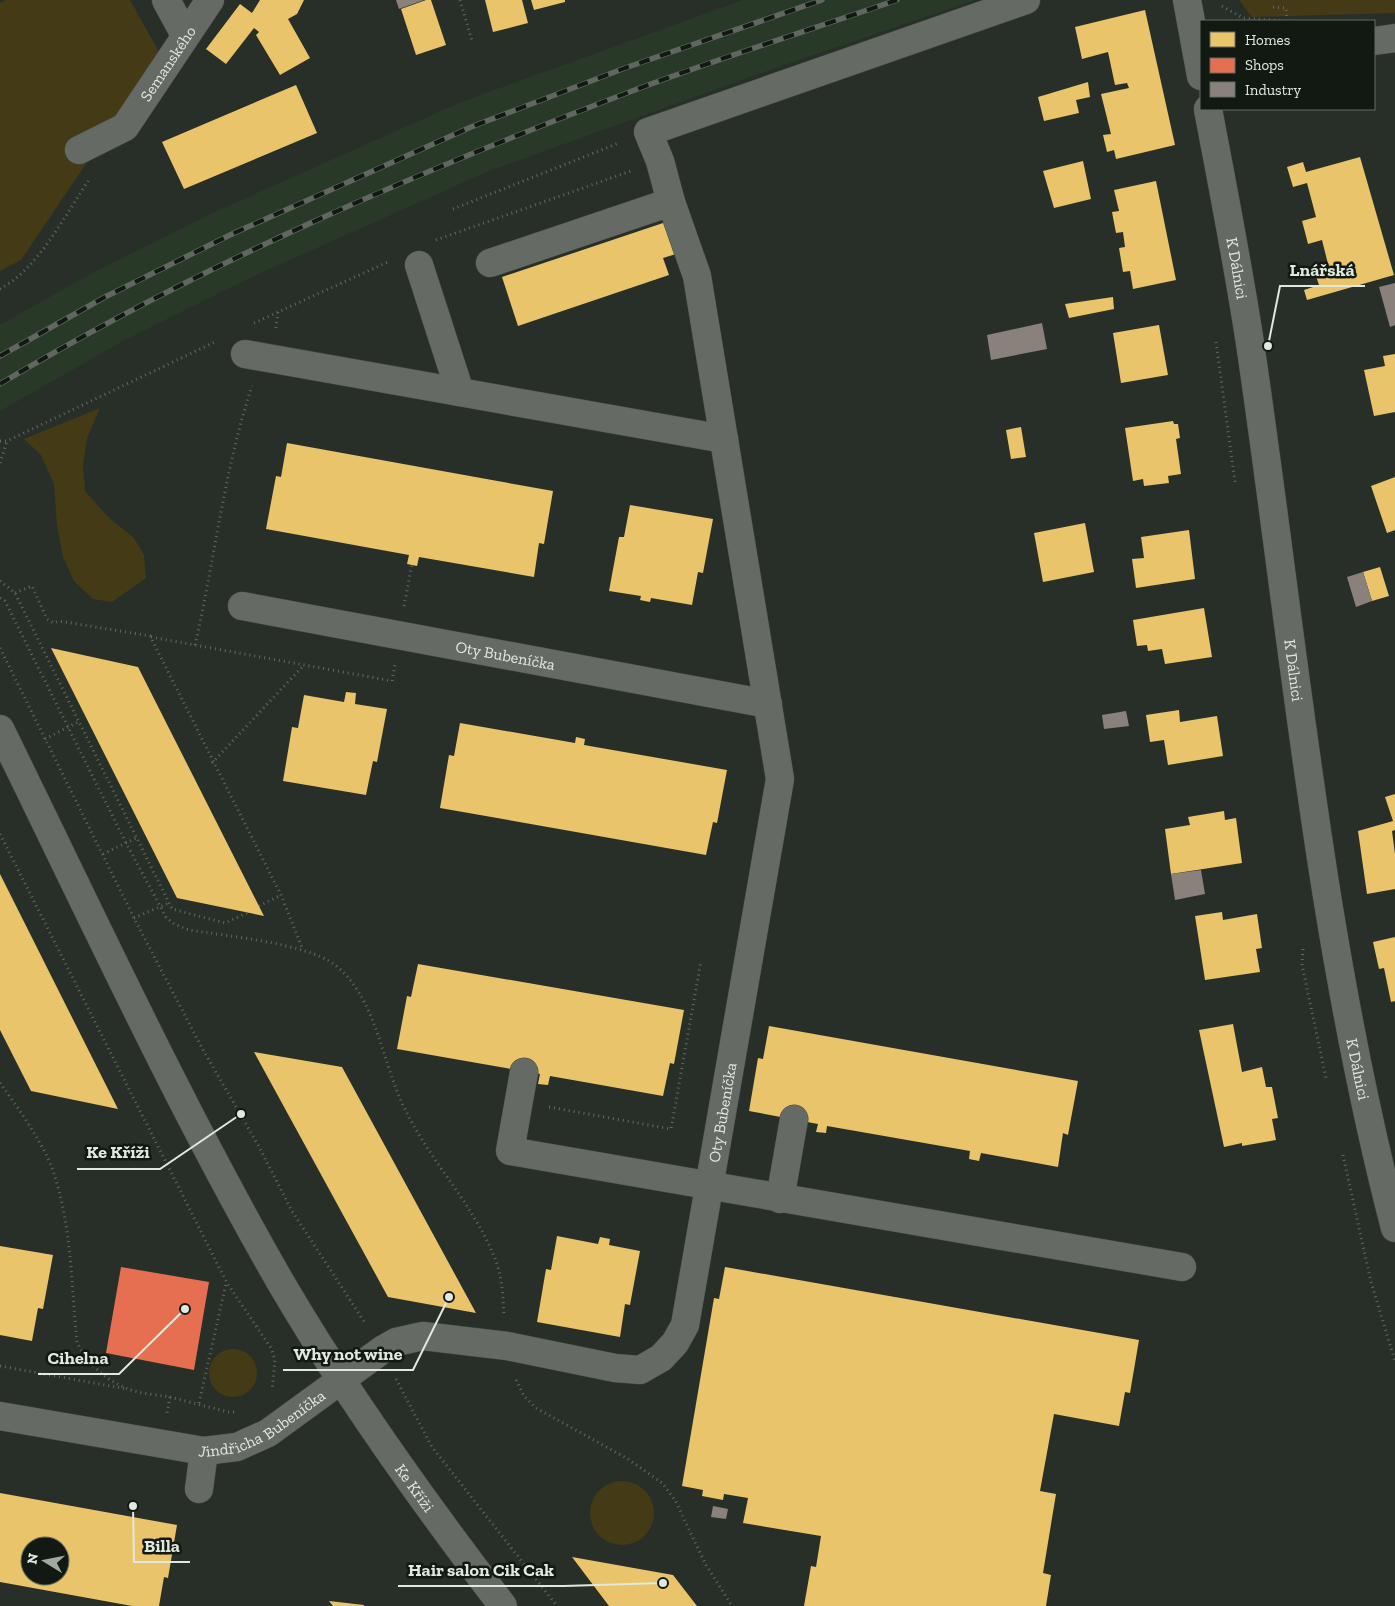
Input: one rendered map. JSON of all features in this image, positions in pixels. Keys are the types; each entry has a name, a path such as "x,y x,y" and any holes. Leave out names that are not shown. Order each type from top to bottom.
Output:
{"street":[{"path":"166,0 185,35"},
{"name":"Semanského","path":"79,150 125,127 210,0"},
{"path":"648,132 1026,0"},
{"path":"1187,0 1200,67"},
{"path":"1375,41 1395,38"},
{"name":"K Dálnici","path":"1208,110 1251,351 1325,894 1359,1074 1395,1228"},
{"name":"Oty Bubeníčka","path":"506,1334 615,1368 640,1370 661,1358 675,1343 685,1325 780,779 697,276 671,202 660,161 648,132"},
{"path":"490,263 671,202"},
{"path":"415,255 460,392"},
{"path":"244,349 460,392 724,439"},
{"name":"Oty Bubeníčka","path":"242,606 768,704"},
{"name":"Ke Kříži","path":"0,729 196,1126 282,1284 400,1469 503,1606"},
{"path":"524,1072 510,1151 1182,1267"},
{"path":"780,1199 794,1119"},
{"name":"Jindřicha Bubeníčka","path":"0,1416 204,1451 236,1447 268,1433 382,1350 396,1342 423,1336 506,1334"},
{"path":"200,1488 204,1451"}],"path":[{"path":"460,0 472,41"},
{"path":"1219,0 1222,8 1243,18 1272,20"},
{"path":"1273,7 1286,8 1287,20"},
{"path":"453,209 648,132"},
{"path":"248,326 415,255 660,161"},
{"path":"0,289 10,284 34,262 93,174"},
{"path":"0,441 6,441 244,349 242,413 227,471 195,645"},
{"path":"0,463 6,441"},
{"path":"0,581 15,593 172,909 224,923 246,913"},
{"path":"15,593 32,586 47,619 54,623 59,621 150,636 212,763 281,895 303,950"},
{"path":"0,598 5,601 159,906 174,924 189,930 303,950 334,964 350,979 381,1039 384,1058 414,1128 480,1228 494,1256 503,1294 506,1334"},
{"path":"0,648 134,918 202,1048 241,1114 286,1201 382,1350 432,1447 557,1606"},
{"path":"212,763 304,665"},
{"path":"45,739 78,722"},
{"path":"0,834 227,1283 271,1348 275,1360 275,1375 272,1389 268,1396"},
{"path":"103,854 136,838"},
{"path":"259,906 281,895"},
{"path":"134,918 169,902"},
{"path":"539,1105 671,1129 702,961"},
{"path":"0,1083 26,1122 51,1167 66,1221 77,1342 84,1358 96,1369 131,1390"},
{"path":"199,1403 227,1283"},
{"path":"0,1366 170,1397 228,1412 247,1412"},
{"path":"515,1378 524,1396 536,1408 628,1459 662,1483 675,1500 706,1566 732,1606"},
{"path":"161,1444 170,1397"}],"shaded area":[{"path":"6,0 130,0 160,54 21,260 0,271 0,3"},
{"path":"743,0 975,0 767,71 489,171 252,277 127,339 0,411 0,325 92,273 221,209 461,102"},
{"path":"1239,0 1395,0 1395,13 1252,17"},
{"path":"100,408 87,438 83,464 85,491 108,517 134,538 144,555 146,578 112,602 93,599 74,581 63,557 57,525 54,484 41,455 24,439"},
{"path":"233,1349 242,1351 250,1356 255,1364 257,1373 255,1382 250,1390 242,1395 233,1397 224,1395 216,1390 211,1382 209,1373 211,1364 216,1356 224,1351"},
{"path":"622,1481 640,1487 648,1495 654,1513 648,1531 640,1539 622,1545 604,1539 596,1531 590,1513 596,1495 604,1487"}],"building: Homes":[{"path":"260,0 304,0 297,14 288,19 310,58 280,75 256,35 259,32 254,28 226,64 206,49 240,4 252,13"},
{"path":"431,0 446,45 416,55 401,9"},
{"path":"485,0 522,0 528,23 493,32"},
{"path":"531,0 565,0 565,2 534,10"},
{"path":"1145,10 1175,145 1116,159 1114,150 1107,152 1103,135 1111,134 1101,94 1129,88 1127,83 1115,85 1108,52 1082,59 1075,27"},
{"path":"1088,82 1090,97 1076,100 1079,113 1044,121 1038,97"},
{"path":"296,85 317,133 184,189 162,142"},
{"path":"1360,157 1394,275 1307,300 1304,290 1319,285 1316,276 1330,272 1322,240 1308,244 1302,221 1316,217 1307,183 1293,187 1287,167 1303,162 1306,172"},
{"path":"1083,161 1091,199 1054,208 1043,171"},
{"path":"1156,181 1176,280 1133,289 1130,271 1123,272 1119,248 1125,247 1123,232 1116,233 1112,212 1119,211 1114,190"},
{"path":"666,222 676,254 663,258 669,275 518,326 502,277"},
{"path":"1113,297 1114,309 1069,318 1065,304"},
{"path":"1159,325 1168,375 1121,383 1113,333"},
{"path":"1395,354 1395,412 1374,416 1364,370 1385,366 1383,356"},
{"path":"1173,421 1174,424 1178,424 1180,438 1176,439 1181,474 1168,476 1169,483 1144,486 1143,479 1133,481 1125,428"},
{"path":"1021,427 1026,457 1011,459 1006,430"},
{"path":"287,443 553,491 544,544 539,543 534,577 419,557 417,566 407,564 409,555 266,529 276,476 281,477"},
{"path":"1395,477 1395,530 1387,533 1371,486"},
{"path":"630,505 713,519 703,573 698,572 692,605 651,598 650,602 640,600 641,596 609,591 619,537 624,537"},
{"path":"1085,523 1094,572 1043,582 1034,533"},
{"path":"1189,530 1195,579 1136,588 1132,559 1144,558 1141,537"},
{"path":"1380,567 1389,596 1372,601 1363,572"},
{"path":"1204,608 1212,657 1165,664 1162,649 1148,651 1147,645 1137,646 1133,620"},
{"path":"51,648 138,667 264,916 177,898"},
{"path":"346,692 356,693 355,704 387,709 377,762 373,761 366,795 283,781 292,727 298,728 304,695 344,702"},
{"path":"1179,710 1180,722 1217,716 1223,756 1168,765 1164,740 1150,742 1146,715"},
{"path":"460,723 575,743 576,737 585,739 584,745 727,770 717,823 713,822 706,855 440,808 449,755 454,756"},
{"path":"1395,794 1395,830 1392,831 1395,854 1395,889 1367,894 1358,831 1393,821 1385,797"},
{"path":"1224,811 1225,820 1236,818 1242,863 1171,874 1165,829 1190,825 1188,817"},
{"path":"0,874 118,1109 31,1091 0,1030"},
{"path":"1222,912 1223,920 1257,914 1262,948 1256,949 1260,972 1205,980 1195,916"},
{"path":"1395,937 1395,1001 1391,1002 1384,968 1379,969 1373,942"},
{"path":"418,964 684,1010 674,1064 670,1063 663,1096 550,1076 548,1085 538,1084 540,1074 397,1049 407,996 411,997"},
{"path":"1233,1024 1242,1072 1262,1067 1266,1087 1272,1087 1278,1118 1272,1119 1276,1140 1242,1146 1242,1143 1224,1147 1199,1030"},
{"path":"769,1026 1078,1081 1068,1135 1063,1133 1058,1167 981,1153 979,1161 969,1159 970,1151 827,1126 826,1133 816,1132 818,1124 749,1111 758,1058 763,1059"},
{"path":"254,1052 342,1067 476,1313 388,1297"},
{"path":"557,1236 598,1244 600,1237 610,1239 609,1245 640,1251 630,1305 625,1304 620,1337 537,1322 546,1269 551,1270"},
{"path":"0,1246 53,1255 43,1309 38,1308 32,1341 0,1335"},
{"path":"725,1267 1139,1340 1130,1393 1125,1392 1119,1426 1054,1414 1040,1491 1056,1494 1043,1573 1051,1575 1046,1606 804,1606 811,1566 816,1567 821,1536 743,1523 748,1498 724,1494 723,1500 702,1496 703,1490 682,1486 714,1298 719,1299"},
{"path":"0,1493 177,1525 168,1578 164,1577 159,1606 132,1606 22,1586 70,1586 70,1536 20,1536 20,1586 0,1582"},
{"path":"572,1557 673,1575 697,1606 609,1606"},
{"path":"329,1601 364,1605 364,1606 333,1606"}],"building: Shops":[{"path":"121,1267 209,1282 194,1370 106,1353"}],"building: Industry":[{"path":"396,0 424,0 399,9"},
{"path":"1395,283 1395,325 1390,327 1379,287"},
{"path":"1042,323 1047,349 991,360 987,335"},
{"path":"1363,572 1372,601 1356,607 1347,577"},
{"path":"1126,711 1129,726 1104,729 1102,715"},
{"path":"1201,870 1205,894 1175,900 1171,874"},
{"path":"713,1506 728,1509 726,1519 711,1517"}],"railway":[{"path":"0,356 105,297 232,234 471,127 625,68 822,0"},
{"path":"0,384 151,300 229,261 386,190 546,124 660,81 897,0"}],"place":[{"name":"Lnářská","path":"1268,346"},
{"name":"Ke Kříži","path":"241,1114"},
{"name":"Why not wine","path":"449,1297"},
{"name":"Cihelna","path":"185,1309"},
{"name":"Billa","path":"133,1506"},
{"name":"Hair salon Cik Cak","path":"663,1583"}]}
